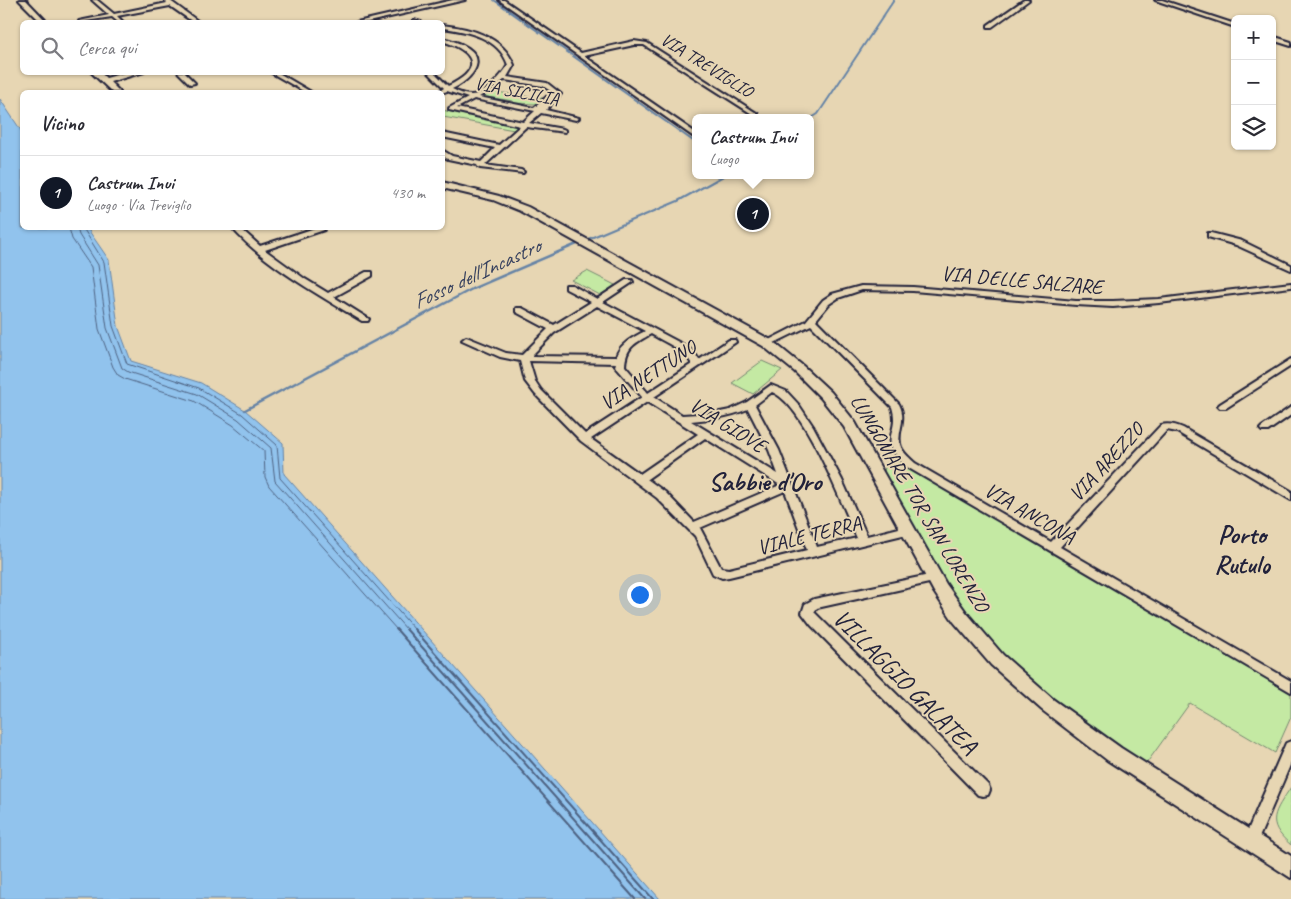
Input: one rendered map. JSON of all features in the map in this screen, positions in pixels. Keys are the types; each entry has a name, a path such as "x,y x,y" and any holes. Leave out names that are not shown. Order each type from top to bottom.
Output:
{"main road":[{"path":"23,0 42,20"},
{"path":"370,20 462,0"},
{"path":"98,75 114,90"},
{"path":"103,81 128,75"},
{"name":"LUNGOMARE TOR SAN LORENZO","path":"445,186 502,200 560,228 766,343 810,379 843,415 863,446 934,578 957,613 984,647 1033,693 1140,772 1291,868"}],"street":[{"path":"94,0 118,20"},
{"path":"166,0 193,20"},
{"path":"501,0 692,133"},
{"path":"990,26 1027,0"},
{"path":"1157,0 1231,25"},
{"path":"92,20 172,4"},
{"path":"445,26 467,30 499,45 508,53 511,65 503,78 475,98 453,107 451,110 563,130"},
{"path":"1276,39 1291,44"},
{"path":"445,40 467,50 475,62 475,68 470,75 445,90"},
{"name":"VIA TREVIGLIO","path":"580,55 632,43 644,44 755,114"},
{"path":"183,75 192,83"},
{"path":"277,75 304,90"},
{"name":"VIA SICILIA","path":"433,75 448,89 457,94 576,118"},
{"path":"482,164 556,92 545,84 503,78"},
{"path":"445,136 500,147"},
{"path":"445,154 450,158 482,164"},
{"path":"482,164 480,166 521,172"},
{"path":"238,230 259,249 302,281 365,319"},
{"path":"259,249 315,230"},
{"path":"1210,235 1239,243 1291,268"},
{"path":"328,297 370,274"},
{"path":"524,358 542,338 554,329 629,282"},
{"name":"VIA DELLE SALZARE","path":"766,343 812,321 832,298 846,291 867,287 913,289 1073,303 1113,304 1152,302 1291,285"},
{"path":"569,287 686,349 696,364"},
{"path":"519,310 554,329"},
{"name":"VIA ANCONA","path":"812,321 896,406 900,418 894,433 894,441 906,461 1291,687"},
{"path":"466,340 505,355 524,358 619,360 628,345 652,331"},
{"name":"VIA NETTUNO","path":"584,438 732,342"},
{"path":"524,358 528,376 534,388 584,438 661,496 693,527 788,484"},
{"name":"VIA GIOVE","path":"619,360 624,372 648,398 788,484"},
{"path":"1223,406 1291,362"},
{"path":"682,418 724,415 740,410 773,388 784,392 807,421 864,541"},
{"path":"750,404 767,434 814,553"},
{"path":"1266,429 1291,410"},
{"name":"VIA AREZZO","path":"1052,548 1161,429 1169,427 1180,430 1291,496"},
{"path":"640,479 706,433"},
{"name":"VIALE TERRA","path":"693,527 704,543 716,568 720,573 729,574 907,530"},
{"name":"VILLAGGIO GALATEA","path":"934,578 814,604 809,607 808,613 983,790"},
{"path":"1250,842 1291,747"}],"green space":[{"path":"490,91 543,98 536,104 514,103 513,101 483,97"},
{"path":"445,111 519,126 514,130 445,117"},
{"path":"587,271 615,285 600,295 571,280"},
{"path":"762,361 782,370 753,394 732,383"},
{"path":"891,456 920,476 1291,692 1291,717 1275,753 1190,703 1146,764 1077,720 1027,681 954,602 883,477 885,467"},
{"path":"1291,787 1291,845 1277,830 1275,817 1280,803"}],"water":[{"path":"0,99 20,129 20,230 88,230 109,260 118,326 131,361 201,383 245,410 283,443 284,474 660,899 0,899"}],"waterway":[{"path":"494,0 692,140"},
{"name":"Fosso dell'Incastro","path":"814,116 818,114 894,0"},
{"name":"Fosso dell'Incastro","path":"574,245 678,201 718,179"},
{"name":"Fosso dell'Incastro","path":"245,410 472,289 577,244"}],"place":[{"name":"Castrum Inui","path":"753,214"}],"district":[{"name":"Sabbie d'Oro","path":"765,481"},
{"name":"Porto Rutulo","path":"1242,549"}]}
